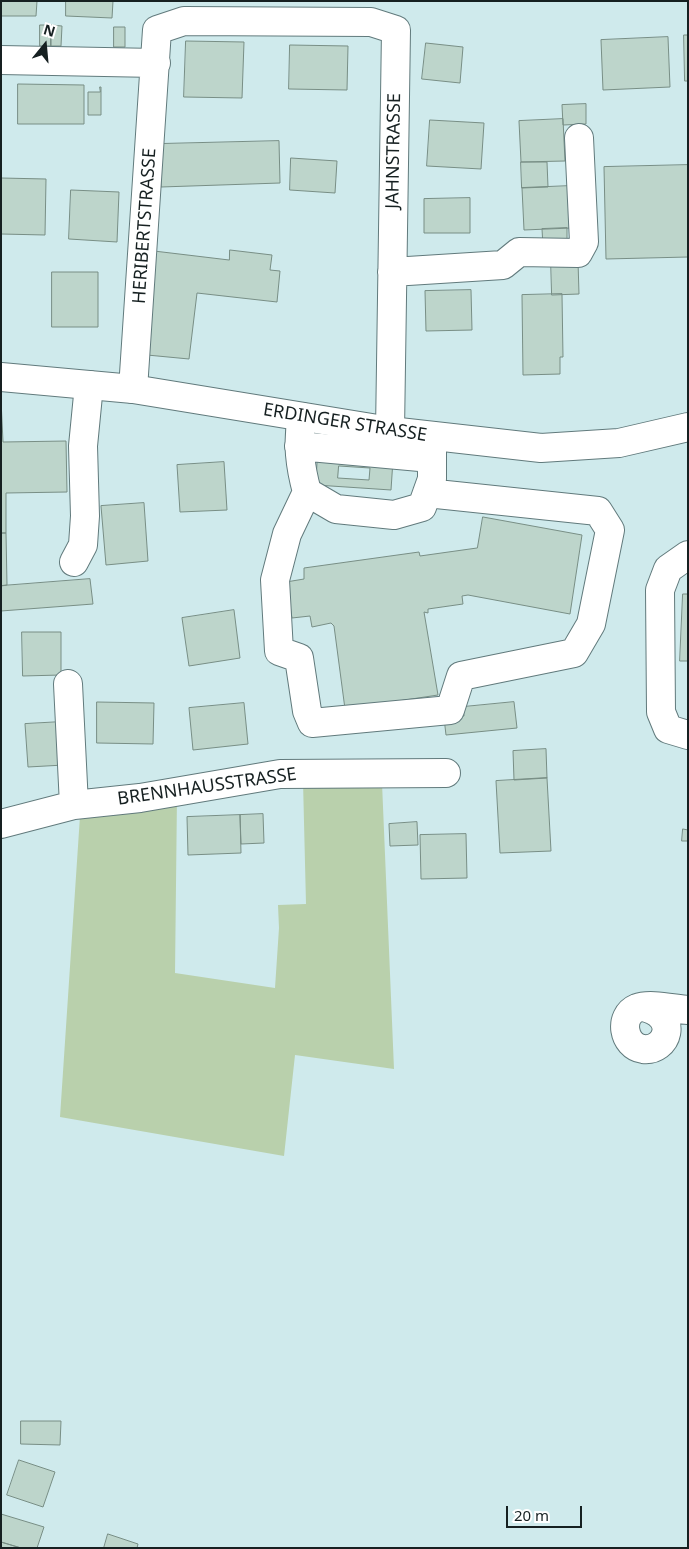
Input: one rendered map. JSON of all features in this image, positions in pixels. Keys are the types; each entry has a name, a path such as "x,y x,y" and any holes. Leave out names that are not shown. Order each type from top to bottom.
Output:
{"street":[{"name":"HERIBERTSTRASSE","path":"133,388 157,30 184,20 371,22 396,30"},
{"name":"JAHNSTRASSE","path":"390,431 396,30"},
{"path":"1,60 156,63"},
{"path":"392,272 503,265 518,252 578,253 584,242 580,138"},
{"name":"ERDINGER STRASSE","path":"1,377 133,388 390,431 432,447 541,448 619,443 686,433"},
{"path":"74,562 83,545 85,516 83,446 89,385"},
{"path":"302,417 299,446 300,464 307,492 287,534 275,580 279,651 299,658 307,711 312,723 450,710 461,676 574,653 592,624 610,530 598,511 427,493"},
{"path":"299,446 432,447 432,479 422,507 394,515 336,509 307,492"},
{"path":"688,555 668,569 660,590 661,712 668,729 688,735"},
{"path":"68,684 74,805"},
{"name":"BRENNHAUSSTRASSE","path":"1,824 74,805 140,798 280,774 446,773"},
{"path":"643,1007 688,1010"}],"green space":[{"path":"303,781 382,783 394,1069 295,1055 284,1156 60,1117 80,816 177,796 175,973 275,988 279,928 278,905 306,904"}],"building":[{"path":"1,1 37,1 36,16 1,16"},
{"path":"66,1 113,1 112,18 66,16"},
{"path":"40,25 51,25 51,46 40,46"},
{"path":"51,25 62,26 61,46 51,46"},
{"path":"114,27 125,27 125,47 114,47"},
{"path":"684,35 688,35 688,81 685,81"},
{"path":"668,37 670,87 603,90 601,40"},
{"path":"186,41 244,42 242,98 184,97"},
{"path":"426,43 463,47 460,83 422,79"},
{"path":"290,45 348,46 347,90 289,89"},
{"path":"18,84 84,85 84,124 18,124"},
{"path":"100,87 101,115 88,115 88,92 100,92"},
{"path":"586,104 586,124 563,125 562,105"},
{"path":"563,119 565,161 521,162 519,121"},
{"path":"430,120 484,123 481,169 427,166"},
{"path":"279,141 280,183 161,187 159,144"},
{"path":"291,158 337,161 335,193 290,190"},
{"path":"521,162 547,162 548,187 522,188"},
{"path":"688,165 688,257 606,259 604,167"},
{"path":"1,178 46,179 45,235 1,234"},
{"path":"570,186 571,228 524,230 522,188"},
{"path":"71,190 119,192 117,242 69,239"},
{"path":"470,198 470,233 424,233 424,199"},
{"path":"567,228 567,245 543,246 542,229"},
{"path":"230,250 272,255 270,270 280,271 277,302 197,293 189,359 147,355 153,297 149,296 154,251 229,260"},
{"path":"551,261 578,261 579,294 552,295"},
{"path":"52,272 98,272 98,327 52,327"},
{"path":"471,290 472,330 426,331 425,291"},
{"path":"562,294 563,357 560,357 560,374 523,375 522,295"},
{"path":"1,400 3,442 66,441 67,492 6,493 6,533 1,533"},
{"path":"318,455 393,460 391,490 316,485"},
{"path":"224,462 227,510 180,512 177,465"},
{"path":"339,466 370,468 369,480 338,478"},
{"path":"144,503 148,561 106,565 101,506"},
{"path":"483,517 582,535 570,614 468,595 462,596 463,604 428,609 428,613 424,612 438,695 345,709 334,626 331,623 312,627 310,616 292,618 286,582 304,579 304,568 419,552 420,556 477,548"},
{"path":"1,533 6,533 7,585 1,586"},
{"path":"90,579 93,604 1,611 1,586"},
{"path":"683,594 688,594 688,661 680,661"},
{"path":"234,610 240,658 189,666 182,618"},
{"path":"22,632 61,632 61,675 23,676"},
{"path":"97,702 154,703 153,744 97,743"},
{"path":"514,702 517,728 446,735 444,718 464,716 463,707"},
{"path":"244,703 248,744 193,750 189,708"},
{"path":"61,722 64,765 28,767 25,724"},
{"path":"546,749 547,778 514,780 513,751"},
{"path":"547,778 551,851 500,853 496,781"},
{"path":"263,814 264,843 241,844 240,815"},
{"path":"240,815 241,853 188,855 187,817"},
{"path":"417,822 418,845 390,846 389,824"},
{"path":"683,829 688,830 688,841 682,841"},
{"path":"466,834 467,878 421,879 420,835"},
{"path":"21,1421 61,1421 60,1445 21,1444"},
{"path":"19,1460 55,1472 43,1507 7,1495"},
{"path":"1,1514 44,1527 37,1548 21,1548 1,1542"},
{"path":"108,1534 138,1544 137,1548 104,1548"},
{"path":"1,1542 21,1548 1,1548"}]}
